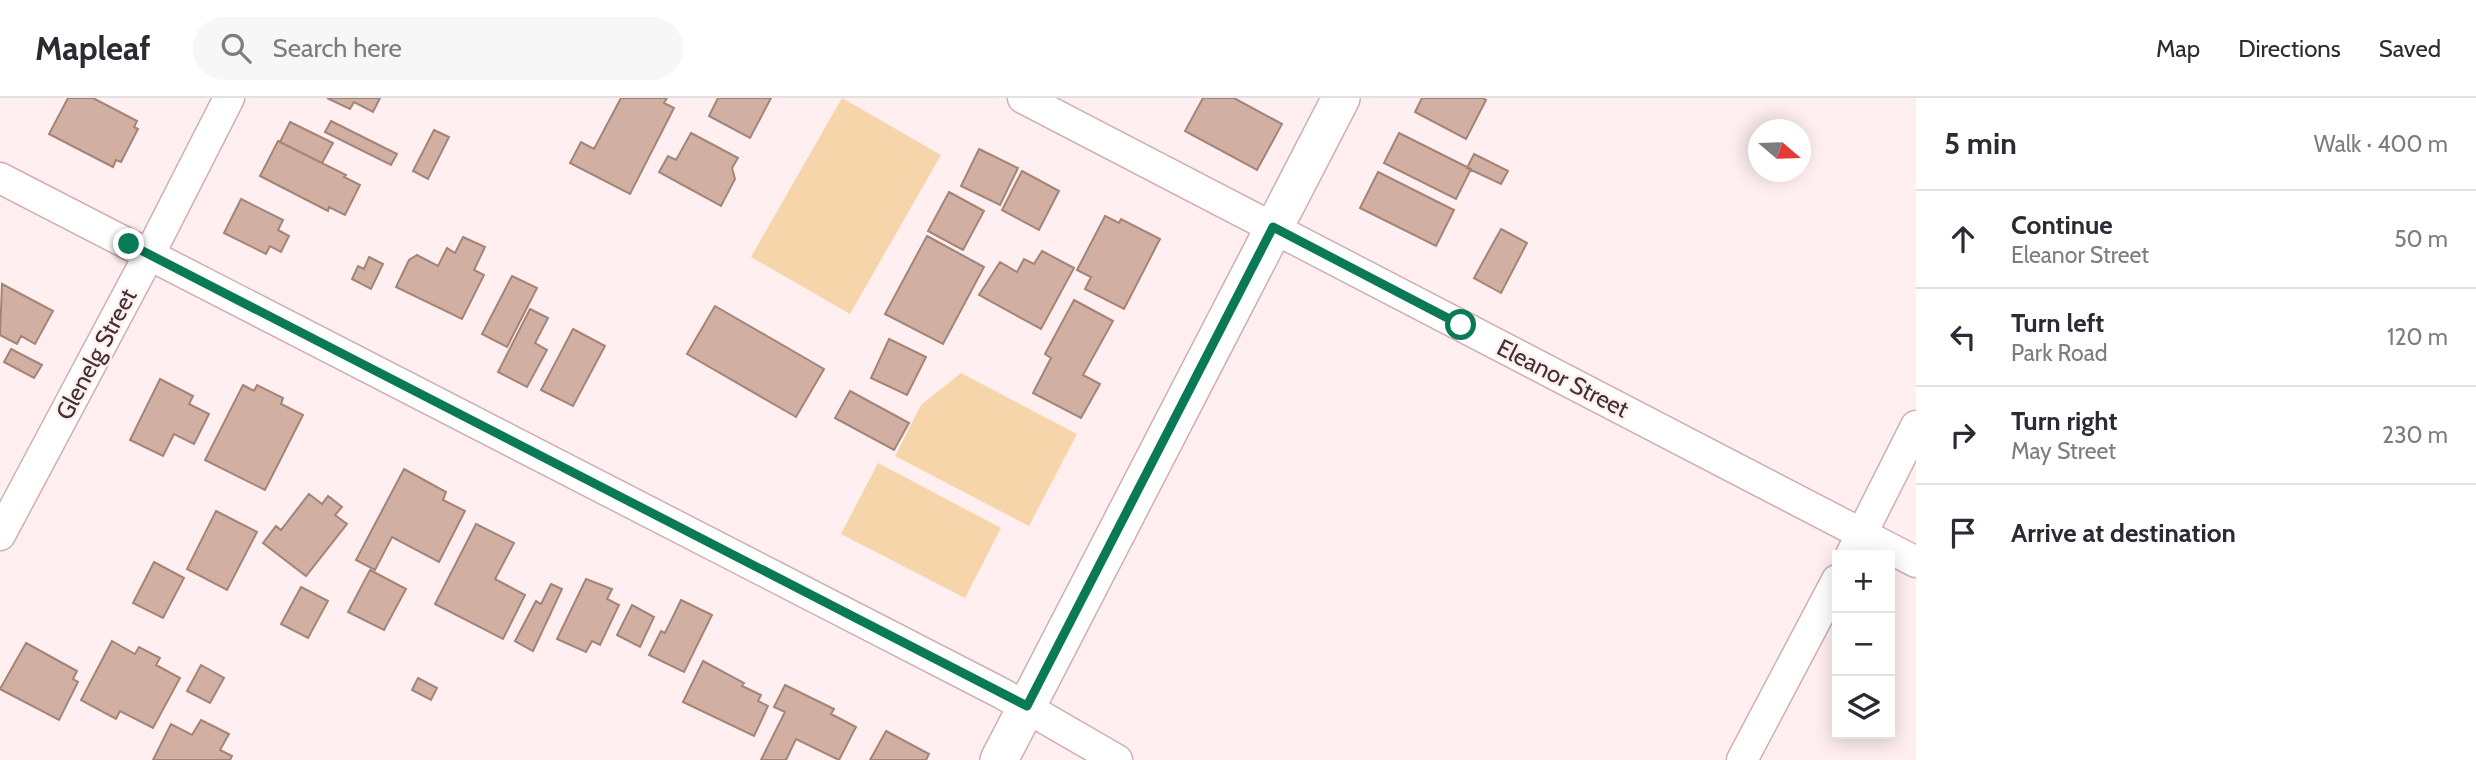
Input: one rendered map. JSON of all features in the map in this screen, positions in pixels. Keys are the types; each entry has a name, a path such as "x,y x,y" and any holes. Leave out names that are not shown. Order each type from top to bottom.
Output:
{"street":[{"name":"Glenelg Street","path":"0,535 229,98"},
{"name":"Eleanor Street","path":"1023,98 1273,227 1856,544 1916,562"},
{"path":"999,760 1341,98"},
{"path":"0,178 1027,706 1117,760"},
{"path":"1856,544 1916,426"},
{"path":"1742,760 1832,589"}],"shaded area":[{"path":"842,98 941,155 850,314 751,257"},
{"path":"961,373 1077,434 1029,526 895,456 921,405"},
{"path":"878,463 1001,528 965,598 841,534"}],"building":[{"path":"68,98 93,98 137,121 134,127 138,129 121,162 116,160 113,167 49,134"},
{"path":"327,98 380,98 373,112 354,102 350,109"},
{"path":"621,98 667,98 664,103 674,108 630,194 570,163 581,142 594,149"},
{"path":"718,98 771,98 750,138 709,116"},
{"path":"1203,98 1234,98 1282,124 1257,170 1185,131"},
{"path":"1422,98 1486,100 1466,139 1415,112"},
{"path":"331,121 397,154 391,165 325,132"},
{"path":"290,122 333,143 322,163 280,142"},
{"path":"434,130 449,137 428,179 413,171"},
{"path":"691,133 738,158 732,168 735,179 721,206 659,172 668,156 676,160"},
{"path":"1399,133 1471,169 1456,199 1384,163"},
{"path":"278,141 346,175 344,177 360,185 345,215 329,207 328,211 260,176"},
{"path":"979,149 1018,168 1000,205 961,186"},
{"path":"1474,154 1508,171 1501,184 1467,168"},
{"path":"1022,171 1059,191 1039,230 1002,210"},
{"path":"1378,172 1454,210 1436,246 1360,208"},
{"path":"949,192 984,211 963,250 928,231"},
{"path":"241,199 283,220 278,230 289,236 281,252 270,246 266,254 224,233"},
{"path":"1105,216 1119,223 1121,219 1160,239 1124,309 1085,289 1091,277 1077,270"},
{"path":"1501,229 1527,243 1501,293 1474,278"},
{"path":"927,236 984,267 943,344 885,314"},
{"path":"463,237 485,247 474,270 484,275 462,319 396,287 409,260 417,255 438,266 447,248 455,253"},
{"path":"1042,251 1074,268 1041,329 979,295 1000,262 1017,272 1024,259 1034,264"},
{"path":"369,257 383,264 371,289 352,279 358,266 364,269"},
{"path":"512,276 537,288 507,347 482,334"},
{"path":"2,284 53,311 35,344 21,336 17,344 0,335"},
{"path":"1074,300 1113,321 1083,375 1100,384 1081,418 1033,393 1051,358 1045,354"},
{"path":"715,306 824,369 796,417 687,354"},
{"path":"530,309 548,318 535,343 547,350 527,387 498,372"},
{"path":"573,329 605,346 573,406 541,390"},
{"path":"889,339 926,357 907,395 871,378"},
{"path":"11,349 42,365 34,378 4,362"},
{"path":"160,379 193,396 189,404 209,414 194,444 174,434 163,456 130,440"},
{"path":"243,385 254,391 257,385 283,398 281,404 303,415 265,490 205,460"},
{"path":"850,391 909,423 894,450 835,418"},
{"path":"404,469 446,492 443,500 465,511 439,562 392,537 375,570 356,560"},
{"path":"309,494 322,504 328,496 342,507 335,515 347,524 306,576 263,543 276,526 281,530"},
{"path":"216,511 257,532 227,590 187,569"},
{"path":"476,524 514,543 495,579 525,595 503,639 435,604"},
{"path":"154,562 184,578 163,618 133,603"},
{"path":"370,570 406,589 384,630 348,612"},
{"path":"586,579 612,589 607,599 619,605 600,645 592,641 586,652 557,639"},
{"path":"551,584 562,589 533,651 515,641 536,601 541,604"},
{"path":"301,587 328,601 308,638 281,624"},
{"path":"681,600 712,615 684,672 649,655 661,631 665,633"},
{"path":"632,605 654,617 640,647 617,635"},
{"path":"112,641 135,654 139,647 160,658 156,665 180,678 153,728 120,711 116,719 81,700"},
{"path":"26,643 77,671 73,679 78,682 59,720 0,689"},
{"path":"703,661 761,695 758,701 768,706 754,736 683,702"},
{"path":"201,665 224,678 210,703 187,691"},
{"path":"418,678 437,688 431,700 412,690"},
{"path":"785,685 834,709 831,714 856,727 839,760 796,739 786,760 761,760 785,712 774,707"},
{"path":"201,720 229,734 220,750 232,756 230,760 153,760 171,724 192,735"},
{"path":"886,731 929,754 926,760 870,760"}],"route":[{"path":"129,244 1027,706 1273,227 1461,325"}]}
